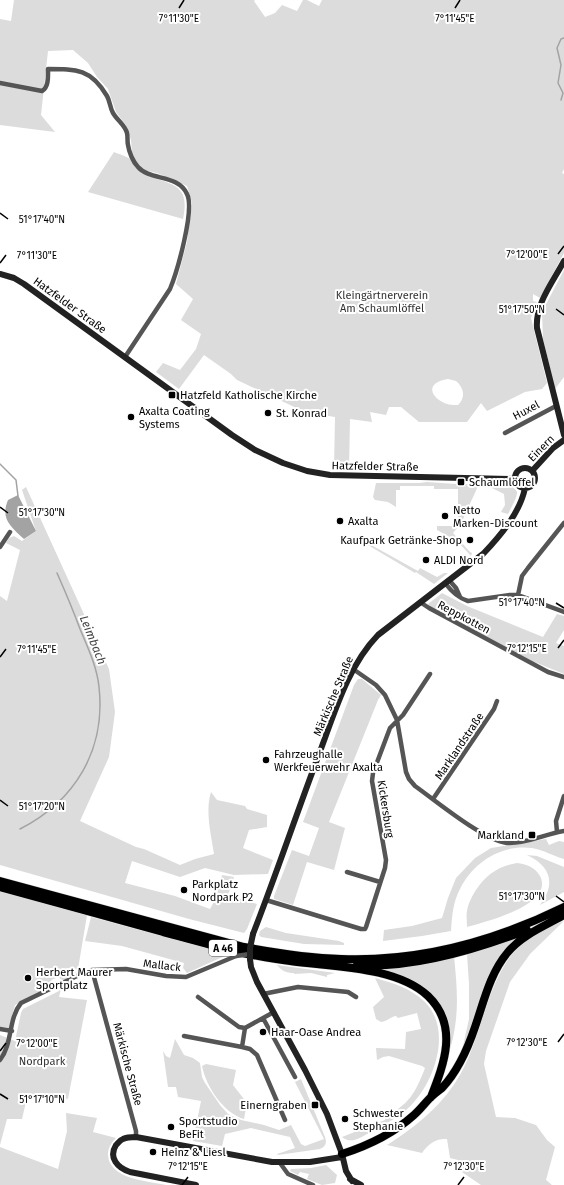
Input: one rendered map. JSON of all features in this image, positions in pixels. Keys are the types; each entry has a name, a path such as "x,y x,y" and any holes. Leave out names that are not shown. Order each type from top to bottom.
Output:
{"highway":[{"name":"A 46","path":"0,881 244,947 286,954 342,959 442,953"},
{"name":"A 46","path":"0,887 234,951 307,963 322,962 367,965 408,962 508,937 564,915"},
{"name":"A 46","path":"475,945 564,907"},
{"path":"430,1097 449,1080 462,1059 475,1028 484,998 495,971 502,960 509,951 524,939 564,915"},
{"path":"307,963 363,970 391,976 407,982 429,997 439,1009 446,1033 446,1046 443,1064 430,1097 424,1106 406,1122 378,1140 354,1152 340,1156"}],"main road":[{"name":"Huxel","path":"564,262 542,301 536,320 564,435"},
{"name":"Hatzfelder Straße","path":"0,274 14,278 24,284 232,435 255,450 295,468 344,477 515,479"},
{"name":"Einern","path":"532,472 553,448 564,440"},
{"path":"521,469 528,469 532,472 534,475 534,482 531,485 525,488 518,486 515,479 516,474 521,469"},
{"name":"Märkische Straße","path":"361,1185 352,1181 348,1176 323,1108 305,1070 254,976 250,957 253,934 323,744 353,668 364,650 378,635 476,560 494,542 511,519 522,499 525,488"},
{"path":"196,1185 130,1172 119,1167 114,1158 115,1148 123,1138 136,1136 280,1163 340,1156"}],"street":[{"path":"0,83 42,91 45,90 47,86 48,69 74,69 89,75 98,82 108,98 112,112 124,127 127,133 128,146 135,164 139,169 179,184 188,196 186,228 180,256 170,289 125,357"},
{"name":"Huxel","path":"505,433 556,406"},
{"path":"518,595 522,576 564,523"},
{"path":"0,547 10,532"},
{"path":"447,582 456,588 460,597 468,601 518,595 564,612"},
{"name":"Reppkotten","path":"420,602 548,672 564,677"},
{"path":"353,668 382,690 385,694 397,720 403,764 409,779 415,786 479,832 498,840 515,842 564,831"},
{"path":"397,720 403,715 430,674"},
{"name":"Marklandstraße","path":"433,799 494,709 497,701"},
{"name":"Kickersburg","path":"266,900 365,929 386,860 372,781 373,773 390,728 397,720"},
{"path":"557,832 556,821 564,796"},
{"path":"347,872 380,882"},
{"name":"Mallack","path":"0,1060 8,1045 16,1009 21,1003 79,975 92,970 126,969 166,976 186,976 236,956 250,957"},
{"name":"Märkische Straße","path":"92,970 136,1131 136,1136"},
{"path":"263,994 298,987 348,992 356,997"},
{"path":"198,997 239,1027 245,1028 274,1012"},
{"path":"263,1018 296,1077"},
{"path":"242,1047 245,1028"},
{"path":"0,1029 12,1031"},
{"path":"184,1036 250,1049 257,1055 285,1120"},
{"path":"280,1163 288,1174 313,1185"}],"green space":[{"name":"Kleingärtnerverein Am Schaumlöffel","path":"14,0 255,0 254,1 265,17 275,13 282,5 297,11 303,0 307,0 319,6 322,0 564,0 564,169 562,173 564,174 564,253 540,298 533,294 533,301 537,302 531,318 547,383 542,389 525,392 487,411 481,403 467,422 419,422 401,407 389,407 386,415 370,412 372,422 350,419 349,469 334,468 335,417 305,412 237,380 204,355 179,389 156,372 163,363 180,370 196,349 201,334 181,320 193,299 176,284 187,242 192,203 187,186 157,173 139,169 132,152 131,140 125,124 116,112 108,89 97,77 88,63 73,50 48,51 41,115 55,132 0,125 0,19 11,21","holes":["448,379 456,381 461,387 463,393 461,402 458,405 451,405 438,399 434,395 432,390 434,385"]},
{"path":"114,152 125,156 133,162 136,168 140,171 169,183 181,191 184,198 185,207 183,219 88,192"},
{"path":"564,270 564,377 555,389 543,339 542,312"},
{"path":"427,482 479,484 459,528 458,527 453,533 472,553 471,556 457,541 437,530 437,526 458,526 458,489 434,489 434,486 400,486 400,490 396,490 396,507 388,502 375,500 373,497 376,483"},
{"path":"486,484 510,484 517,492 514,503 508,514 501,512 505,505 504,494"},
{"path":"26,487 109,669 115,712 109,757 80,821 136,847 180,865 214,854 209,815 209,799 211,792 217,800 245,806 247,809 267,815 267,827 249,830 243,848 273,860 268,874 234,875 205,868 180,877 132,861 125,883 175,896 210,909 216,898 222,875 234,877 228,895 257,904 244,933 189,919 0,865 0,596 7,601 20,550 6,543 9,538 14,536 22,541 36,531 22,490"},
{"path":"355,536 418,571 420,568 437,577 444,573 448,573 434,584"},
{"path":"442,593 467,606 543,637 557,614 564,616 564,630 556,643 564,646 564,674 532,661 430,607 428,604"},
{"path":"358,679 362,679 381,695 329,822 345,828 334,870 307,862 293,905 274,899 292,850 309,856 319,828 303,822 354,685"},
{"path":"546,839 549,845 559,841 564,842 564,859 536,849 521,848 499,852 481,863 466,879 460,889 454,904 451,931 383,941 384,930 412,926 442,918 456,878 475,858 491,848"},
{"path":"527,855 537,856 564,867 564,892 540,905 548,890 548,876 546,870 541,864"},
{"path":"517,863 530,866 536,870 540,876 542,886 537,896 528,904 516,910 488,921 467,927 468,906 480,885 488,876 498,869"},
{"name":"Herbert Maurer Sportplatz","path":"0,891 87,915 78,969 76,969 75,975 62,981 59,977 51,980 54,985 15,1005 9,1028 0,1027"},
{"path":"91,917 229,954 187,973 183,968 184,963 122,946 85,941"},
{"path":"564,921 530,954 510,982 486,1051 484,1064 496,1117 515,1118 536,1125 547,1140 555,1147 546,1180 552,1185 481,1185 456,1168 458,1160 450,1158 447,1139 433,1142 422,1153 387,1145 429,1114 454,1084 469,1056 497,980 506,963 518,947 533,935"},
{"path":"266,927 286,933 339,941 344,943 344,945 304,944 261,937 259,935 260,931"},
{"path":"524,935 505,952 461,1055 469,1019 467,954"},
{"path":"454,956 457,1009 454,1034 446,1062 448,1049 435,1000 369,968"},
{"path":"277,965 335,973 327,975 327,977 311,973 294,974 284,971"},
{"path":"375,978 407,989 419,996 424,1001 433,1012 437,1025 439,1038 438,1052 429,1079 422,1092 410,1107 364,1136 349,1140 342,1137 385,1120 385,1117 406,1103 418,1085 425,1068 389,1056 377,1060 376,1048 405,1049 406,1032 421,1029 417,1013 398,1018 396,1016 381,1022 376,1019 373,1007 384,997"},
{"name":"Nordpark","path":"62,985 59,997 87,1000 68,1099 28,1093 22,1119 7,1119 0,1145 0,1035 15,1041 23,1009 59,991 60,986"},
{"path":"175,1039 184,1055 193,1058 200,1063 202,1077 205,1083 228,1114 241,1120 279,1130 291,1125 301,1144 305,1146 324,1139 295,1082 301,1079 325,1137 326,1143 324,1147 320,1149 278,1155 277,1154 295,1148 290,1137 251,1128 225,1134 222,1146 193,1141 201,1101 178,1097 176,1087 168,1087 163,1051 166,1056 170,1058"},
{"path":"206,1064 236,1070 233,1085 247,1103 244,1119 229,1111 217,1098 204,1074 202,1066"},
{"path":"66,1113 97,1118 93,1132 116,1138 110,1146 108,1155 110,1163 115,1169 130,1178 166,1185 0,1185 0,1147 58,1169 67,1131"},
{"path":"326,1165 337,1175 335,1183 322,1185 307,1179 309,1174 300,1172 298,1175 290,1171 291,1169 311,1168"}],"shaded area":[{"path":"18,495 36,531 24,539 8,522 5,512 8,500"}],"waterway":[{"path":"561,100 563,93 558,83 561,65 557,48 561,39 564,38"},
{"name":"Leimbach","path":"0,464 16,480 18,496"},
{"name":"Leimbach","path":"20,829 57,804 71,788 83,771 92,752 97,732 100,710 99,687 96,672 89,650 57,573"}],"place":[{"name":"Hatzfeld Katholische Kirche","path":"172,395"},
{"name":"St. Konrad","path":"268,413"},
{"name":"Axalta Coating Systems","path":"131,417"},
{"name":"Schaumlöffel","path":"461,482"},
{"name":"Netto Marken-Discount","path":"445,516"},
{"name":"Axalta","path":"340,521"},
{"name":"Kaufpark Getränke-Shop","path":"470,540"},
{"name":"ALDI Nord","path":"426,560"},
{"name":"Fahrzeughalle Werkfeuerwehr Axalta","path":"266,760"},
{"name":"Markland","path":"532,835"},
{"name":"Parkplatz Nordpark P2","path":"184,890"},
{"name":"Herbert Maurer Sportplatz","path":"28,978"},
{"name":"Haar-Oase Andrea","path":"263,1032"},
{"name":"Einerngraben","path":"315,1105"},
{"name":"Schwester Stephanie","path":"345,1119"},
{"name":"Sportstudio BeFit","path":"171,1127"},
{"name":"Heinz & Liesl","path":"153,1152"}]}
